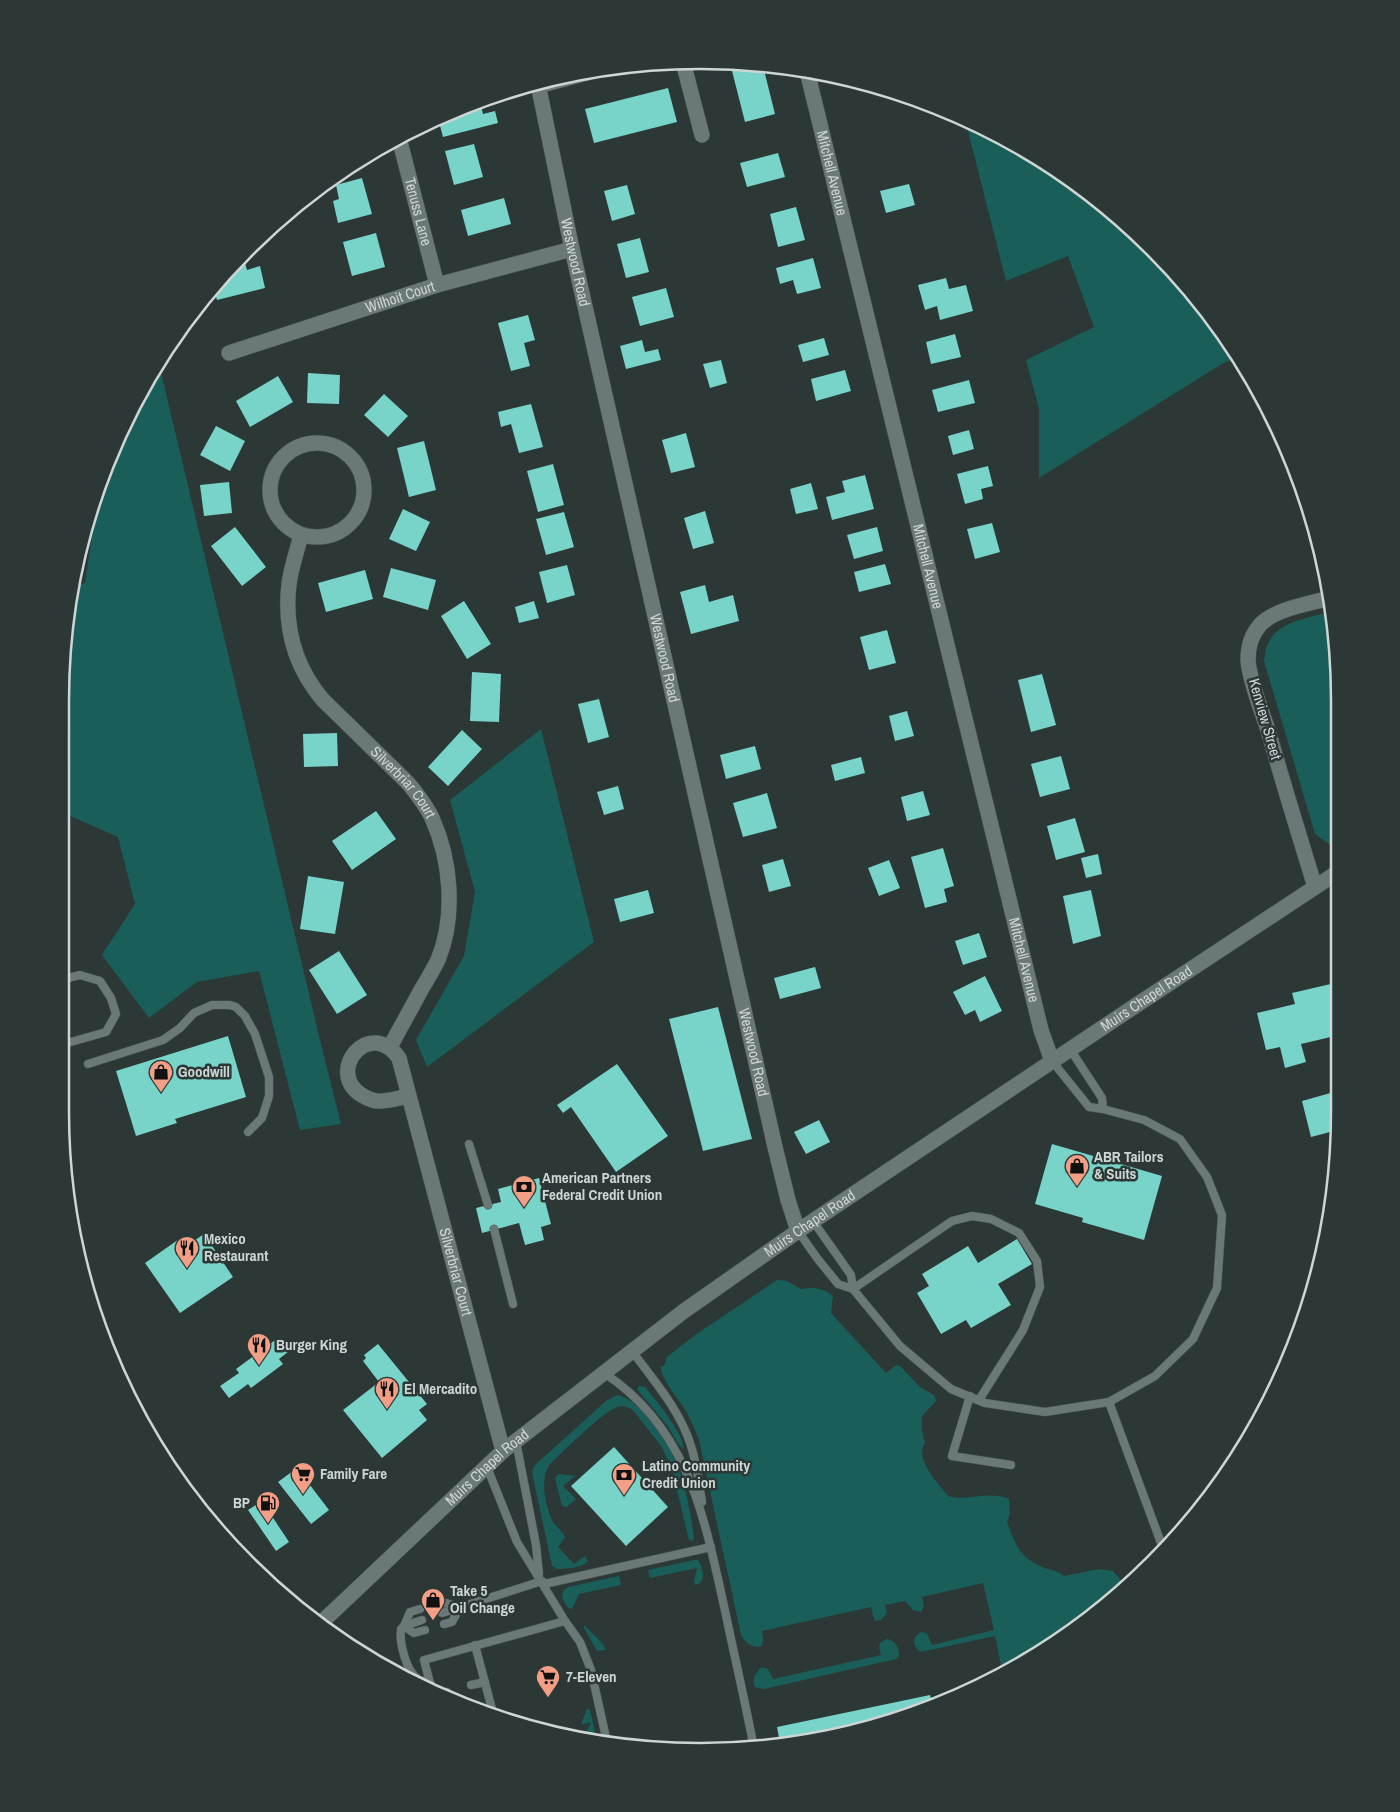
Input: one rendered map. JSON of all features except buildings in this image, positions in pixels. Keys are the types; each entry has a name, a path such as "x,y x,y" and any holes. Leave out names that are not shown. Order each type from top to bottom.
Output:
{"street":[{"path":"685,69 702,135"},
{"name":"Mitchell Avenue","path":"809,79 1041,1030 1052,1061"},
{"name":"Westwood Road","path":"539,90 572,249 775,1147 798,1231"},
{"name":"Tenuss Lane","path":"402,144 437,285"},
{"name":"Wilhoit Court","path":"229,353 437,285 572,249"},
{"path":"323,443 343,450 357,466 364,485 364,496 361,506 356,516 341,530 322,537 301,535 283,523 272,505 270,489 272,473 284,455 302,444 323,443"},
{"name":"Silverbriar Court","path":"301,535 289,583 288,602 288,619 292,641 301,669 310,685 323,700 408,783 420,798 431,817 445,861 450,892 444,940 438,960 390,1047 399,1058 503,1451"},
{"name":"Kenview Street","path":"1315,887 1248,663 1248,650 1252,637 1268,618 1278,613 1323,600"},
{"name":"Muirs Chapel Road","path":"325,1619 503,1451 684,1311 798,1231 1331,876"},
{"path":"390,1047 381,1043 363,1045 348,1061 347,1071 350,1082 366,1098 377,1102 408,1096"}],"lane":[{"path":"69,978 80,975 100,981 111,998 116,1014 106,1032 69,1042"},
{"path":"88,1064 162,1040 180,1028 194,1013 212,1005 236,1007 245,1016 255,1034 269,1077 269,1096 262,1118 248,1132"},
{"path":"1070,1049 1102,1098 1103,1108"},
{"path":"813,1221 851,1275 853,1289 900,1346 951,1389 986,1403 1045,1412 1109,1402 1155,1376 1193,1339 1217,1288 1222,1215 1207,1177 1180,1139 1144,1120 1103,1108 1089,1107 1052,1061"},
{"path":"469,1144 488,1205"},
{"path":"853,1289 952,1221 972,1216 991,1220 1019,1233 1037,1261 1040,1287 1023,1330 979,1400"},
{"path":"494,1229 513,1304"},
{"path":"798,1231 838,1284 853,1289"},
{"path":"632,1351 670,1402 684,1427 691,1446 710,1547 752,1741"},
{"path":"604,1373 619,1383 641,1403 667,1436 688,1476 705,1522"},
{"path":"970,1396 952,1456 1011,1465"},
{"path":"1109,1402 1161,1543"},
{"path":"516,1441 542,1580"},
{"path":"487,1467 517,1542 580,1642 591,1670 606,1736"},
{"path":"442,1614 542,1580 710,1547"},
{"path":"439,1604 446,1602 460,1608"},
{"path":"444,1624 452,1622 460,1608"},
{"path":"413,1674 406,1663 400,1635 410,1612 420,1609"},
{"path":"404,1626 422,1620"},
{"path":"429,1682 424,1660 565,1621"},
{"path":"404,1626 414,1633 425,1630"},
{"path":"476,1645 489,1707"},
{"path":"471,1686 485,1682"}],"shaded area":[{"path":"967,129 1016,153 1051,175 1116,225 1175,284 1201,316 1232,360 1225,362 1039,478 1039,409 1026,360 1094,327 1068,256 1006,281"},
{"path":"161,372 341,1124 300,1130 259,971 197,982 149,1018 102,955 135,904 118,837 69,816 70,659 80,584 85,583 94,525 102,497 134,421"},
{"path":"1325,613 1330,659 1330,845 1315,834 1264,661 1268,643 1276,632 1291,623"},
{"path":"541,729 594,942 427,1067 416,1040 464,956 475,892 450,800"},
{"path":"777,1280 787,1281 801,1289 814,1288 825,1291 833,1296 831,1313 886,1373 896,1365 900,1366 920,1387 934,1395 936,1401 922,1416 922,1431 925,1443 922,1449 929,1471 948,1496 963,1498 994,1496 1009,1499 1010,1514 1007,1522 1016,1544 1028,1559 1064,1576 1099,1569 1113,1571 1122,1581 1084,1613 1051,1637 1001,1667 995,1636 921,1652 916,1648 914,1642 921,1632 927,1633 932,1645 994,1630 983,1583 922,1597 924,1606 921,1612 913,1610 905,1601 885,1605 887,1613 881,1620 876,1621 874,1619 871,1607 762,1631 762,1646 752,1646 741,1635 699,1440 686,1411 670,1389 661,1366 664,1366 667,1357 695,1335"},
{"path":"639,1386 645,1387 668,1417 683,1443 684,1449 637,1389"},
{"path":"617,1395 626,1398 644,1414 653,1424 674,1457 688,1502 693,1541 689,1540 671,1466 661,1446 633,1410 620,1406 593,1424 549,1465 546,1471 544,1485 548,1508 553,1522 565,1537 558,1547 574,1564 585,1556 588,1561 578,1567 557,1569 552,1566 532,1471 535,1465 606,1401"},
{"path":"559,1474 575,1476 563,1486 576,1499 567,1507 562,1506 555,1478"},
{"path":"698,1560 703,1575 699,1584 695,1585 694,1581 697,1568 650,1578 648,1570"},
{"path":"619,1576 621,1585 579,1594 572,1609 568,1608 562,1598 563,1591 568,1587"},
{"path":"584,1625 603,1644 606,1650 597,1651"},
{"path":"887,1639 893,1641 898,1647 899,1656 896,1659 764,1689 754,1686 754,1677 760,1668 767,1669 773,1679 881,1655 879,1645"},
{"path":"587,1708 590,1710 595,1732 593,1734 586,1733 591,1722 581,1725"}],"place":[{"name":"Goodwill","path":"161,1093"},
{"name":"ABR Tailors & Suits","path":"1077,1187"},
{"name":"American Partners Federal Credit Union","path":"524,1208"},
{"name":"Mexico Restaurant","path":"187,1269"},
{"name":"Burger King","path":"259,1366"},
{"name":"El Mercadito","path":"387,1410"},
{"name":"Family Fare","path":"303,1495"},
{"name":"Latino Community Credit Union","path":"624,1496"},
{"name":"BP","path":"268,1524"},
{"name":"Take 5 Oil Change","path":"433,1621"},
{"name":"7-Eleven","path":"548,1698"}]}
